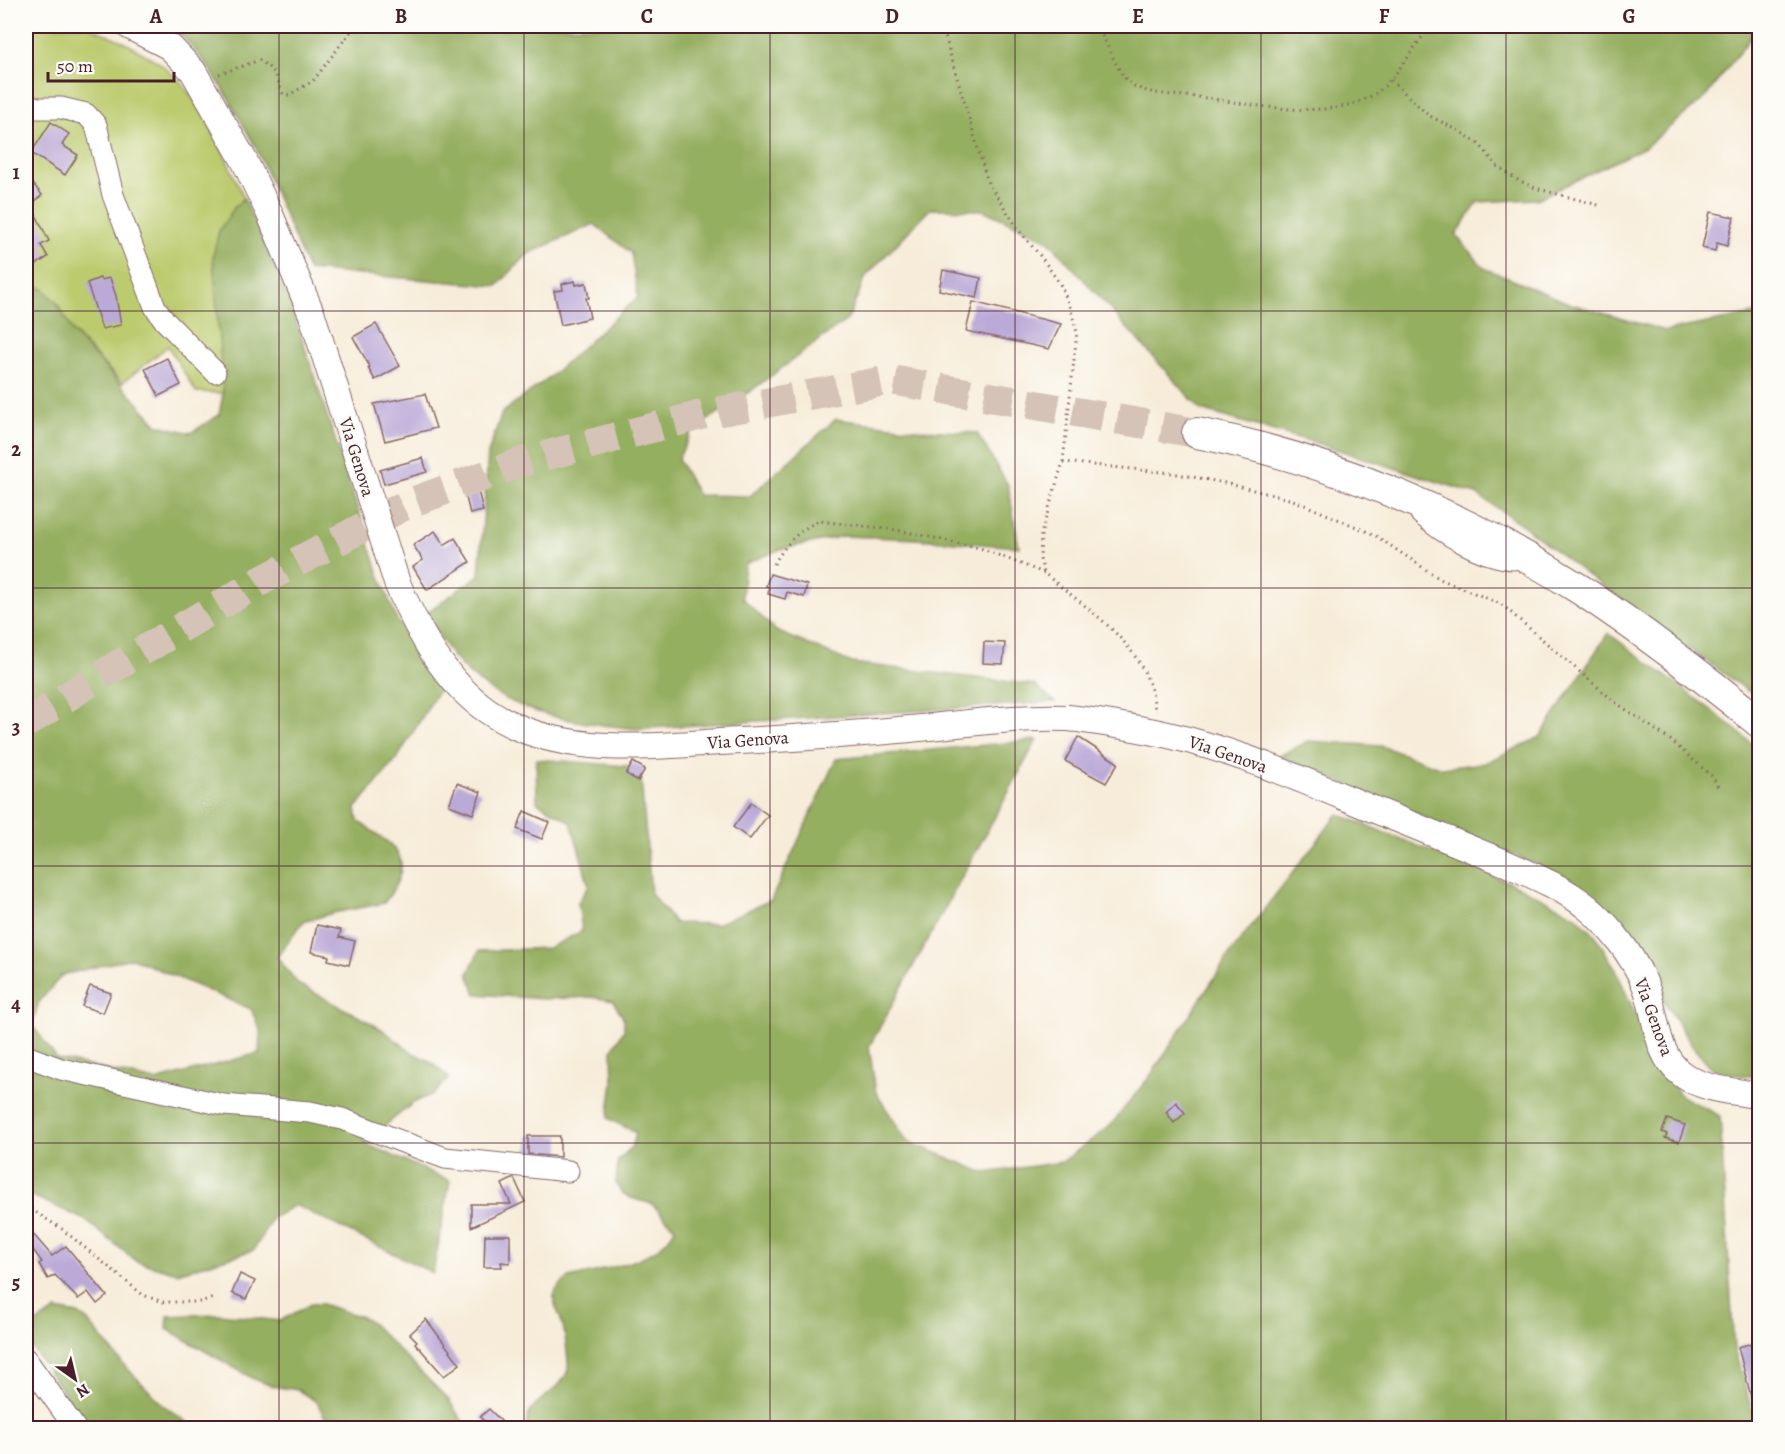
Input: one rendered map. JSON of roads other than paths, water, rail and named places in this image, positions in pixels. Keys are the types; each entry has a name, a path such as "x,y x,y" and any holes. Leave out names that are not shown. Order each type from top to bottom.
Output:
{"highway":[{"path":"1197,433 1240,441 1294,457 1400,496 1458,522 1581,590 1658,644 1760,723"}],"main road":[{"name":"Via Genova","path":"129,26 170,47 193,71 244,160 269,212 312,315 397,583 412,618 430,648 460,687 488,711 521,729 559,740 603,747 645,747 763,740 999,721 1069,718 1157,733 1222,749 1479,852 1563,891 1589,908 1610,931 1636,966 1646,985 1663,1051 1671,1064 1683,1075 1698,1083 1760,1096"}],"street":[{"path":"26,105 38,108 62,108 86,114 96,125 113,195 155,307 165,321 214,372"},
{"path":"26,1056 61,1069 213,1103 310,1112 342,1119 446,1158 568,1171"},
{"path":"26,1359 75,1428"}],"tunnel":[{"path":"26,723 98,677 259,582 407,504 525,461 705,414 891,380 1197,433"}]}
